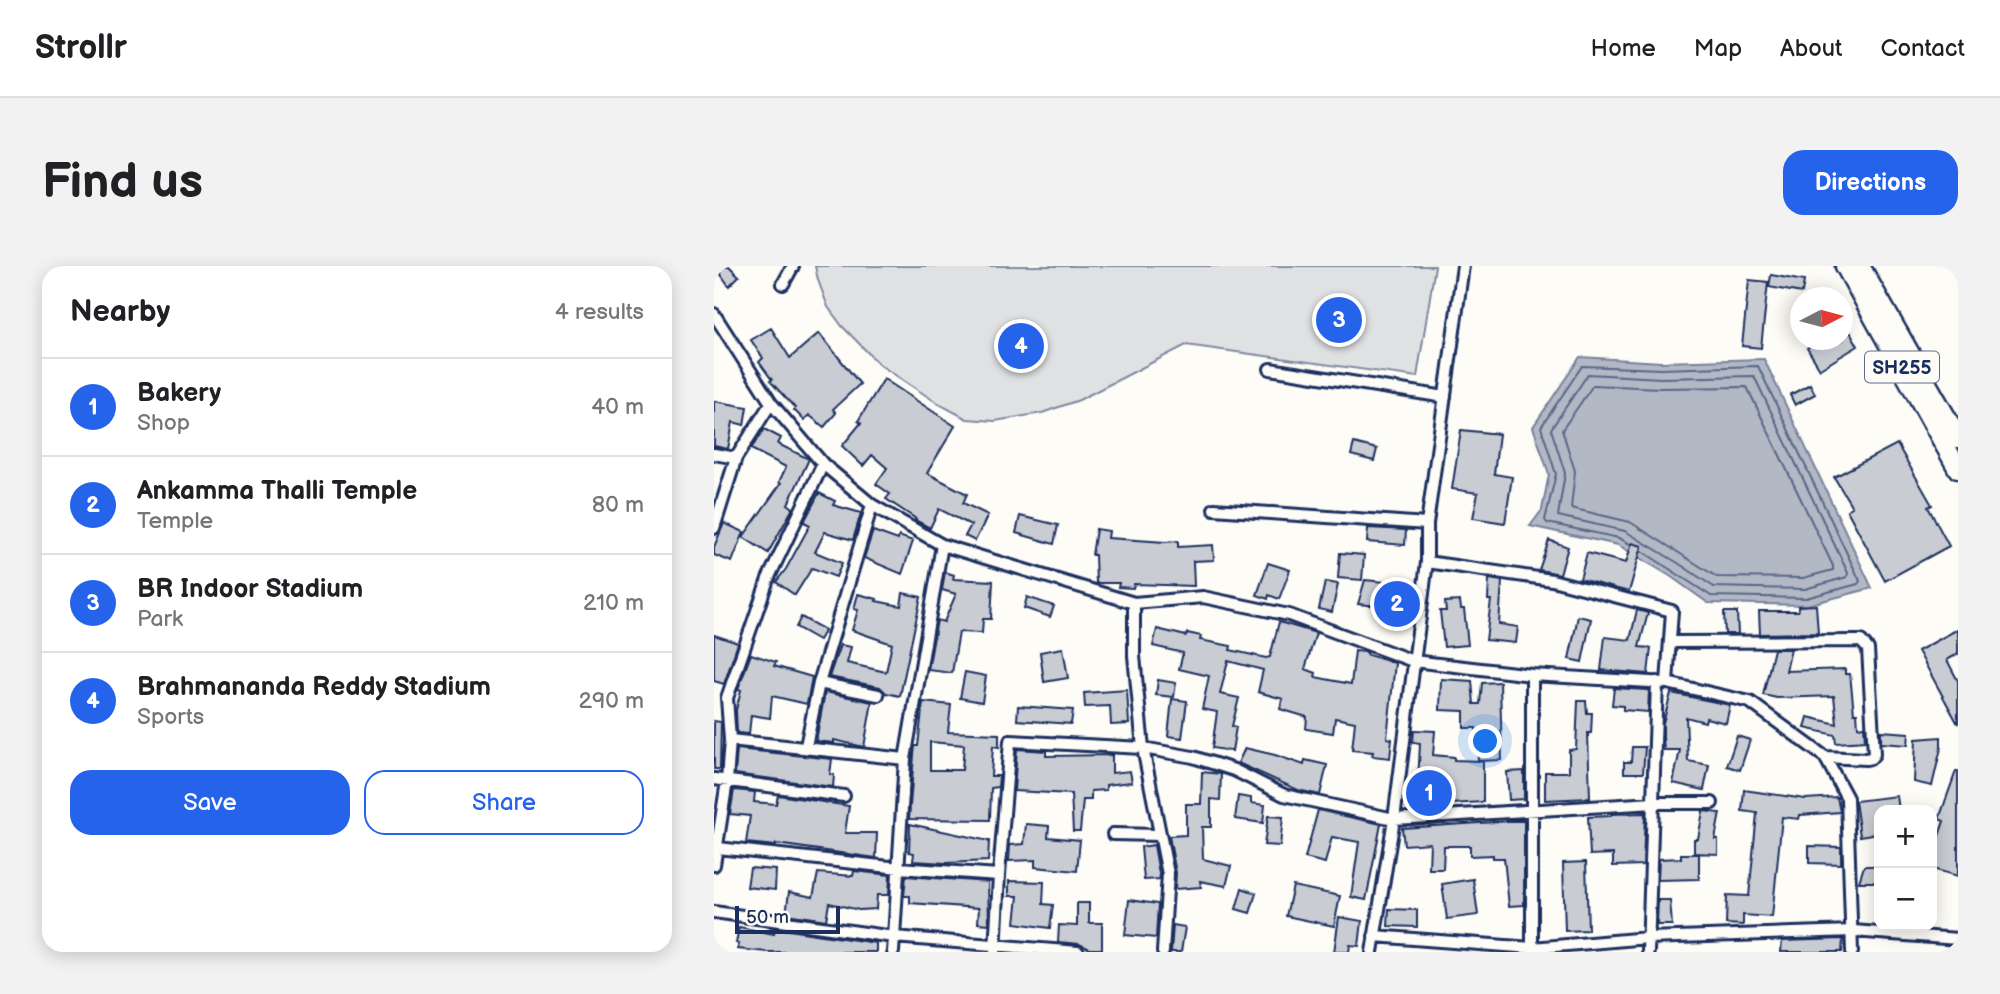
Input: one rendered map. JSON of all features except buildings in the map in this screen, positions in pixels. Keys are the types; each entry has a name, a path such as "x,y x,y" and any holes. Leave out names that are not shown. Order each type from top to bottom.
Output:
{"main road":[{"name":"SH255","path":"1845,266 1958,469"},
{"name":"SH255","path":"1860,266 1958,438"}],"street":[{"path":"783,284 793,266"},
{"path":"1372,952 1394,819 1427,562 1427,524 1463,266"},
{"path":"714,314 771,403 823,464 872,505 942,545 1134,603 1203,597 1289,615 1413,661 1532,676 1662,682 1750,702 1825,757 1847,798 1852,952"},
{"path":"1270,369 1445,397"},
{"path":"714,527 736,458 771,403"},
{"path":"714,454 736,458"},
{"path":"714,865 727,781 730,740 727,698 768,579 823,464"},
{"path":"806,746 819,684 872,505"},
{"path":"1213,509 1427,524"},
{"path":"893,952 905,759 942,545"},
{"path":"1427,562 1552,580 1672,611 1671,642 1662,682 1648,952"},
{"path":"1134,603 1134,656 1143,748 1168,874 1163,952"},
{"path":"1671,642 1861,641 1868,649 1874,754 1866,759 1825,757"},
{"path":"1532,676 1532,950"},
{"path":"819,684 878,695"},
{"path":"714,695 727,698"},
{"path":"730,740 806,746 905,759"},
{"path":"996,949 1010,741 1143,748 1194,757 1234,769 1284,795 1394,819 1654,803 1712,803"},
{"path":"714,779 844,796"},
{"path":"1113,834 1159,835"},
{"path":"718,848 900,868 999,875"},
{"path":"714,912 996,949 1078,952"},
{"path":"1374,936 1532,950 1648,937 1853,931 1958,939"}],"shaded area":[{"path":"815,266 1435,266 1417,377 1186,345 1079,400 1042,413 995,421 967,419 880,365 842,326 828,307"}],"water":[{"path":"1580,357 1661,362 1764,359 1872,588 1807,605 1708,603 1670,576 1618,545 1530,526 1542,510 1549,474 1533,427"}],"place":[{"name":"BR Indoor Stadium","path":"1339,320"},
{"name":"Brahmananda Reddy Stadium","path":"1021,346"},
{"name":"Ankamma Thalli Temple","path":"1397,604"},
{"name":"Bakery","path":"1429,793"}]}
